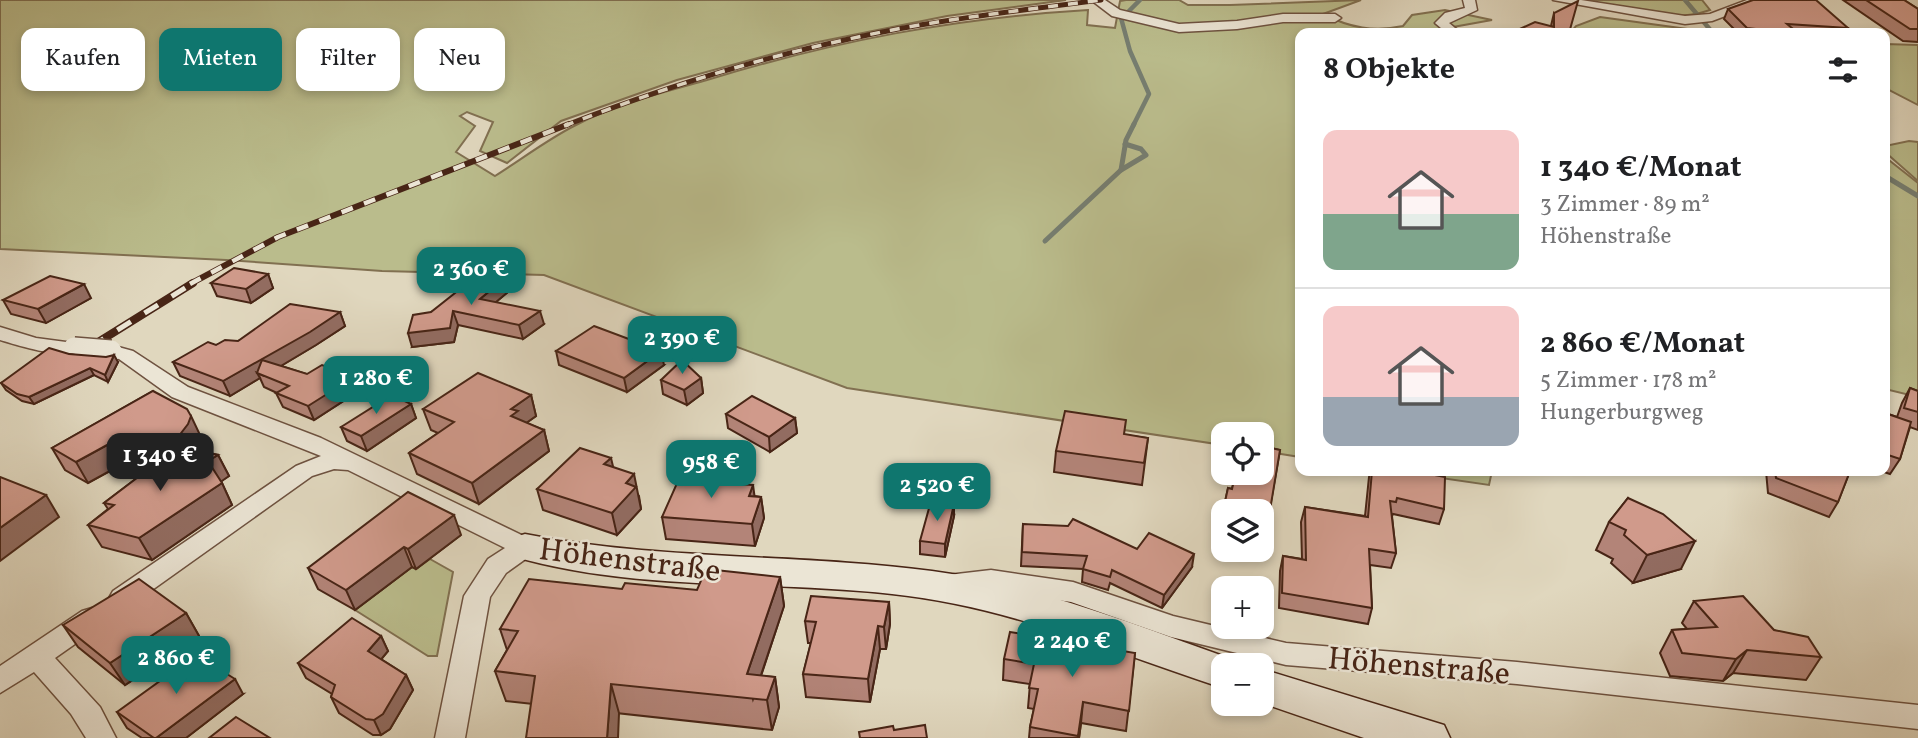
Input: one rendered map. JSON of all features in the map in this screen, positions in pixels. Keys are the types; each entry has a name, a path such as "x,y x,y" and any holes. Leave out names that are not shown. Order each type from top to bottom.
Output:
{"street":[{"path":"1097,0 1116,13 1179,28 1237,25 1283,18 1335,18"},
{"path":"1448,28 1441,23 1449,16 1471,10 1469,0"},
{"path":"1559,0 1685,20 1708,18 1734,6 1787,0"},
{"name":"Höhenstraße","path":"0,333 33,344 119,353 180,392 313,443 525,547 579,560 676,570 853,577 929,584 1020,604 1211,669"},
{"path":"0,681 304,471 332,461 351,462"},
{"path":"450,738 477,596 497,566 525,547"},
{"name":"Höhenstraße","path":"929,584 992,580 1073,592 1171,626 1286,654 1517,673 1918,717"},
{"path":"38,657 60,685 91,713 101,738"},
{"name":"Höhenstraße","path":"1274,690 1352,717 1429,738"}],"green space":[{"path":"0,0 1066,0 947,16 813,43 677,80 561,121 507,163 480,151 493,122 467,112 460,116 475,126 456,152 495,176 566,131 624,105 755,66 895,33 990,19 1088,10 1087,25 1115,28 1120,1 1126,0 1179,0 1188,5 1230,5 1361,0 1323,14 1343,23 1366,28 1295,28 1295,456 1274,453 1274,422 1211,422 1211,443 847,388 544,275 382,271 0,249"},
{"path":"1578,0 1702,0 1710,10 1661,16"},
{"path":"1445,10 1492,20 1448,28 1389,28 1403,26 1412,15"},
{"path":"1600,17 1680,28 1574,28"},
{"path":"1890,44 1918,45 1918,105 1890,91"},
{"path":"1918,142 1918,181 1890,156 1890,145"},
{"path":"1890,161 1918,183 1918,397 1890,390"},
{"path":"1427,476 1491,476 1489,485"},
{"path":"430,559 453,572 437,656 428,656 355,610 412,567 416,569"}],"building":[{"path":"1753,0 1816,0 1848,28 1787,24 1792,28 1747,28 1728,9"},
{"path":"1866,0 1904,0 1918,9 1918,29 1910,29"},
{"path":"1578,1 1570,28 1522,28 1535,22 1554,27 1554,13"},
{"path":"234,268 268,274 246,289 211,283"},
{"path":"479,274 504,279 480,299 540,311 519,325 453,311 450,328 408,333 413,315 431,312"},
{"path":"50,276 84,284 38,309 3,300"},
{"path":"290,304 340,312 223,381 173,362 208,342 216,345 225,340 238,341"},
{"path":"594,326 661,351 624,378 556,351"},
{"path":"49,348 69,354 106,357 114,355 105,375 90,368 29,397 17,394 1,383"},
{"path":"262,360 307,374 322,365 349,375 338,382 343,384 308,406 276,393 289,386 257,373"},
{"path":"682,360 701,378 684,390 661,380"},
{"path":"478,373 531,395 511,409 518,411 511,416 544,430 472,483 409,453 454,422 423,409"},
{"path":"1910,388 1918,391 1918,412 1904,408"},
{"path":"153,391 187,409 191,416 175,441 127,434 76,462 52,448"},
{"path":"392,395 411,404 361,436 341,427"},
{"path":"752,396 795,418 769,437 726,414"},
{"path":"1065,411 1126,420 1124,434 1148,438 1144,463 1056,451"},
{"path":"1890,415 1911,422 1900,459 1890,456"},
{"path":"179,446 218,455 208,461 222,483 139,538 88,525 114,505 104,503"},
{"path":"580,448 611,458 604,464 634,474 626,483 636,487 612,513 537,489"},
{"path":"1274,449 1280,450 1272,499 1226,499 1228,488 1232,489 1233,485 1274,485"},
{"path":"682,472 721,475 717,483 753,485 749,496 761,497 752,524 662,517"},
{"path":"1372,476 1445,477 1444,509 1397,498 1396,502 1390,501 1396,553 1369,549 1372,608 1282,593 1283,556 1306,560 1305,507 1368,517"},
{"path":"1776,476 1848,476 1838,502"},
{"path":"0,477 46,495 0,528"},
{"path":"408,492 454,515 408,549 404,547 346,590 308,568"},
{"path":"1628,498 1663,514 1695,541 1647,555 1624,535 1626,530 1609,522"},
{"path":"931,501 954,504 945,544 920,541"},
{"path":"1073,519 1137,549 1149,533 1194,554 1164,595 1112,570 1110,577 1083,569 1087,556 1022,552 1023,524 1068,526"},
{"path":"706,569 780,577 747,674 775,677 767,700 611,684 607,738 526,738 535,676 495,671 518,631 500,629 529,579 622,589 625,583 697,590"},
{"path":"139,579 186,613 110,663 63,625"},
{"path":"811,596 889,602 884,627 878,626 868,679 803,674 816,622 805,621"},
{"path":"1743,596 1774,630 1808,637 1821,657 1747,650 1736,659 1682,653 1672,630 1717,627 1694,601"},
{"path":"352,618 381,636 368,651 406,675 383,714 374,720 366,719 331,697 335,685 298,663"},
{"path":"1010,632 1135,653 1129,711 1083,702 1078,736 1030,727 1038,689 1029,688 1034,664 1004,659"},
{"path":"196,655 235,679 156,738 117,712"},
{"path":"236,717 270,738 209,738"},
{"path":"925,725 927,738 860,738 859,732 893,726 894,730"}],"waterway":[{"path":"1127,13 1140,0"},
{"path":"1685,0 1709,28"},
{"path":"1121,18 1130,51 1149,94 1125,144"},
{"path":"1121,170 1125,144"},
{"path":"1121,170 1146,155 1141,149 1125,144"},
{"path":"1045,241 1121,170"},
{"path":"1890,179 1918,196"}],"railway":[{"path":"564,126 705,77 812,47 943,21 1101,0"},
{"path":"190,284 278,237 569,124"},
{"path":"63,364 193,283"}]}
